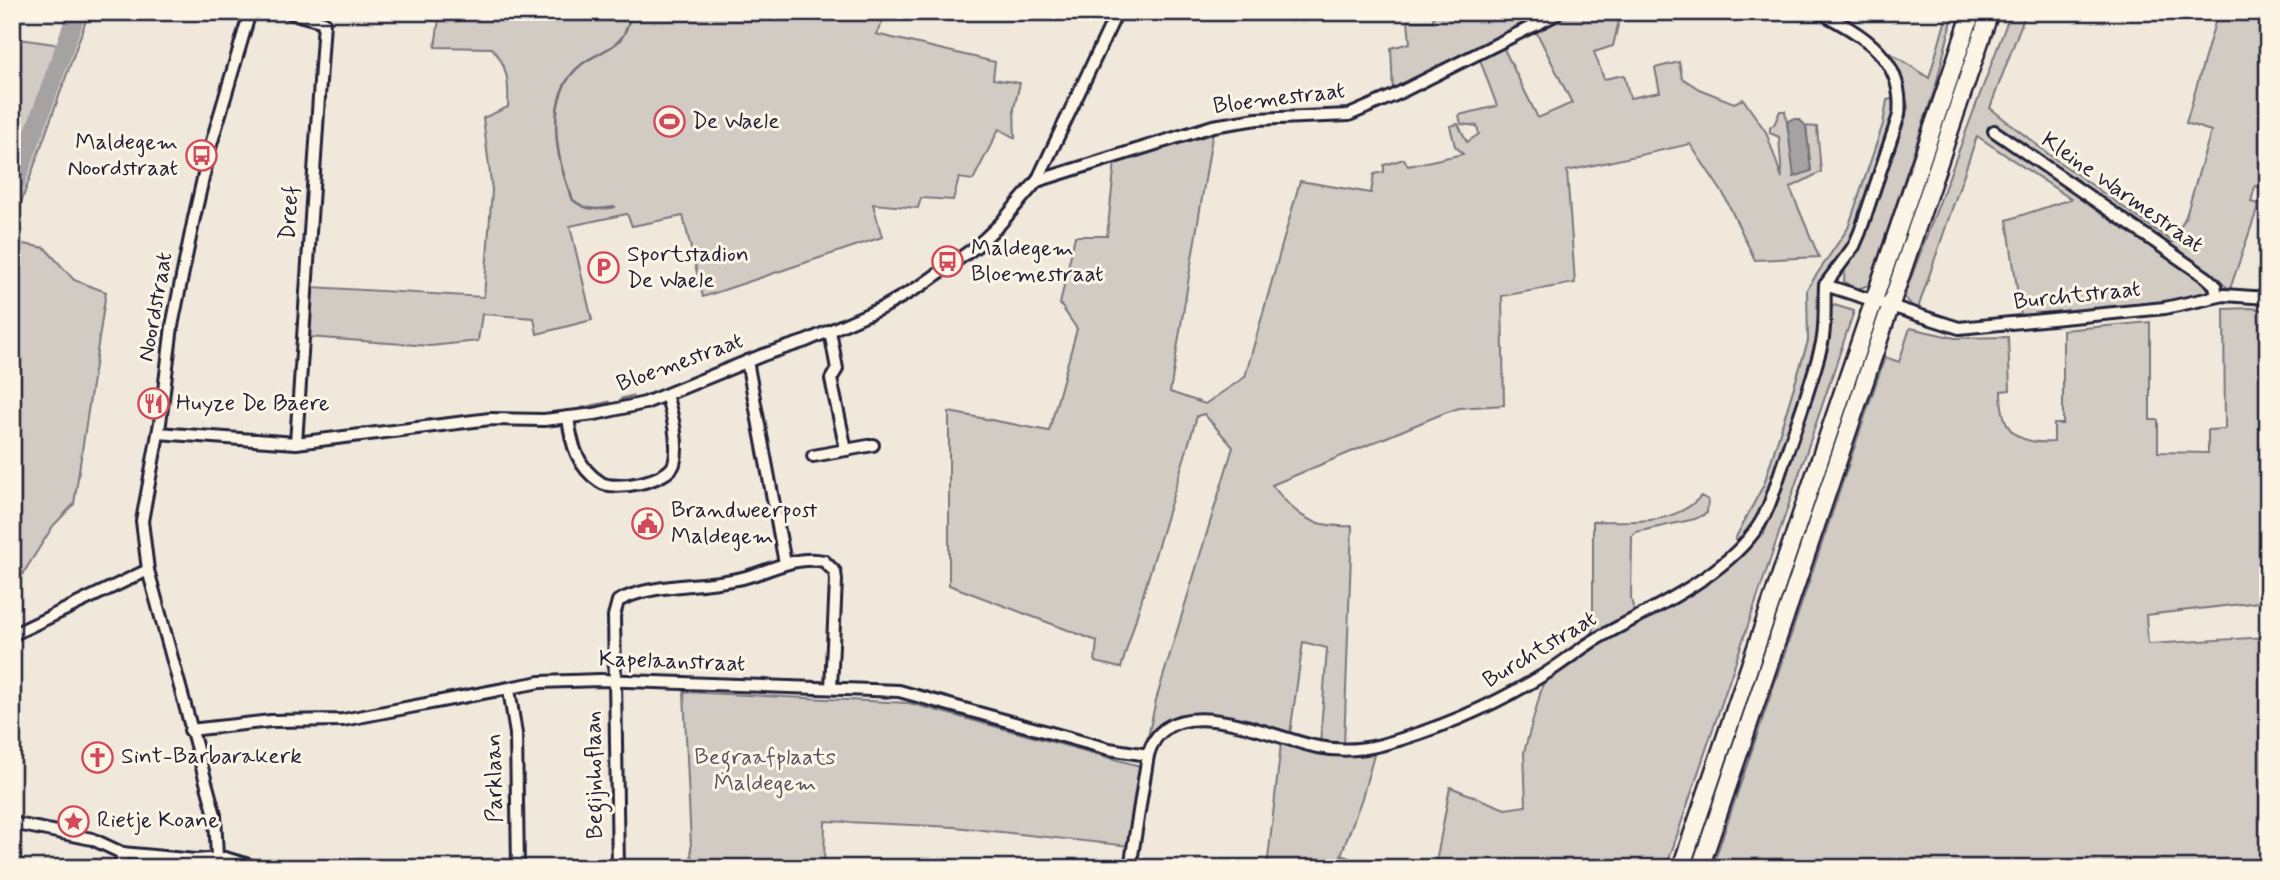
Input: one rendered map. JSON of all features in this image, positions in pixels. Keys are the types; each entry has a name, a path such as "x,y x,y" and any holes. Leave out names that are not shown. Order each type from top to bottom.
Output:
{"highway":[{"path":"1940,105 1962,12"},
{"path":"1681,868 1972,12"},
{"path":"1700,868 1990,16"}],"street":[{"name":"Noordstraat","path":"210,862 215,815 148,570 142,513 159,433 172,326 194,218 210,148 250,12"},
{"name":"Dreef","path":"288,12 324,22 296,443"},
{"name":"Bloemestraat","path":"159,433 296,443 481,420 568,417 645,403 747,361 830,331 884,307 940,273 977,246 1037,181 1116,12"},
{"path":"1819,12 1857,33 1880,51 1895,74 1901,100 1899,114 1860,232 1854,246 1825,285 1872,300"},
{"name":"Bloemestraat","path":"1037,181 1213,126 1257,119 1349,115 1394,96 1554,13"},
{"name":"Kleine Warmestraat","path":"1994,131 2206,277 2216,285 2217,296"},
{"name":"Burchtstraat","path":"1130,868 1152,743 1166,729 1181,721 1214,720 1334,750 1377,746 1435,729 1501,699 1597,639 1652,611 1744,545 1765,514 1822,341 1825,285"},
{"name":"Burchtstraat","path":"1872,300 1944,324 1971,328 2165,308 2217,296 2268,298"},
{"path":"830,331 837,369 831,379 846,450"},
{"path":"747,361 785,563 816,559 831,565 835,572 831,688"},
{"path":"568,417 577,458 598,481 611,485 659,478 672,468 675,454 666,395"},
{"path":"813,456 873,445"},
{"name":"Begijnhoflaan","path":"618,868 614,616 618,601 639,594 744,578 785,563"},
{"path":"12,635 148,570"},
{"name":"Kapelaanstraat","path":"190,730 271,721 342,720 540,682 614,681 900,691 1109,749 1148,755"},
{"name":"Parklaan","path":"509,689 516,734 518,868"},
{"path":"12,823 92,839 122,853 210,862 239,860 259,868"},
{"path":"121,868 122,853"}],"green space":[{"path":"74,12 89,12 12,228 12,38 61,45"},
{"path":"440,12 888,12 876,34 995,62 993,79 1020,83 1014,108 1015,138 999,129 973,180 959,178 953,200 921,198 918,208 873,204 882,237 703,297 683,216 632,226 627,214 570,226 592,320 537,334 534,318 482,314 478,341 430,346 308,337 312,287 484,297 492,190 483,118 508,107 508,83 501,61 492,48 435,47"},
{"path":"1434,12 1516,12 1522,20 1520,25 1393,92 1391,48 1410,43 1408,21 1433,21"},
{"path":"1577,12 1621,12 1613,46 1594,52 1604,79 1624,75 1630,98 1660,92 1655,68 1679,62 1682,78 1699,89 1734,103 1743,99 1766,132 1782,178 1779,137 1770,133 1770,127 1774,125 1780,111 1785,111 1788,128 1811,171 1806,126 1817,127 1821,172 1790,188 1819,257 1755,260 1724,195 1690,144 1567,171 1575,283 1502,296 1504,405 1459,408 1272,485 1289,505 1306,518 1326,525 1352,526 1344,745 1320,744 1327,648 1303,642 1290,734 1192,714 1170,722 1148,737 1156,700 1233,447 1204,414 1197,416 1121,668 1095,662 1097,641 949,585 949,412 1049,431 1077,329 1060,304 1075,236 1107,236 1115,161 1213,131 1170,392 1205,404 1245,377 1300,181 1371,193 1374,174 1384,172 1384,165 1404,159 1408,166 1463,154 1455,146 1450,126 1458,124 1467,142 1479,134 1477,126 1461,124 1459,115 1497,106 1480,60 1503,47 1538,118 1572,103 1535,29"},
{"path":"1948,12 1954,12 1936,85 1869,285 1854,290 1844,281 1845,268 1862,241 1908,107 1900,72 1889,52 1929,78"},
{"path":"2011,12 2026,12 1990,108 2052,157 2173,242 2186,216 2211,131 2186,123 2218,12 2268,12 2268,178 2265,188 2255,186 2251,202 2259,204 2230,289 2094,194 2207,284 2208,292 2168,303 2021,316 2007,220 2071,199 1977,136 1917,311 1905,298"},
{"path":"1895,98 1896,111 1852,239 1822,278 1815,351 1762,511 1739,542 1735,539 1764,484 1808,341 1807,289 1848,228 1883,124 1887,100"},
{"path":"12,242 45,248 74,280 106,292 74,504 53,526 12,591"},
{"path":"1834,305 1854,311 1666,868 1435,868 1450,787 1505,809 1526,806 1524,752 1544,680 1596,646 1709,582 1729,567 1761,532 1764,534 1827,345 1830,310"},
{"path":"2252,308 2268,311 2268,601 2146,615 2148,644 2268,637 2268,868 1712,868 1885,357 1899,362 1910,328 1955,338 2008,337 2010,390 2001,391 2007,425 2013,432 2029,441 2054,442 2054,424 2063,424 2063,330 2150,322 2150,420 2158,420 2158,452 2208,453 2208,430 2225,429 2224,309"},
{"path":"1701,496 1708,500 1707,513 1695,519 1636,532 1632,536 1631,599 1635,615 1593,635 1593,521 1637,521 1665,517 1690,506"},
{"name":"Begraafplaats Maldegem","path":"684,692 909,703 1140,766 1129,846 955,827 825,821 824,868 692,868"},
{"path":"1281,744 1316,754 1374,755 1341,855 1376,868 1267,868"}],"shaded area":[{"path":"1799,119 1806,126 1811,171 1794,177 1787,122"}],"waterway":[{"path":"12,193 77,12"},
{"path":"615,207 592,209 573,200 558,148 557,110 569,77 582,64 618,41 625,32 632,12"},
{"path":"621,399 632,396"},
{"path":"582,408 609,402"}],"place":[{"name":"De Waele","path":"669,122"},
{"name":"Maldegem Noordstraat","path":"201,156"},
{"name":"Maldegem Bloemestraat","path":"948,262"},
{"name":"Sportstadion De Waele","path":"604,268"},
{"name":"Huyze De Baere","path":"153,404"},
{"name":"Brandweerpost Maldegem","path":"648,524"},
{"name":"Sint-Barbarakerk","path":"98,757"},
{"name":"Rietje Koane","path":"74,821"}]}
